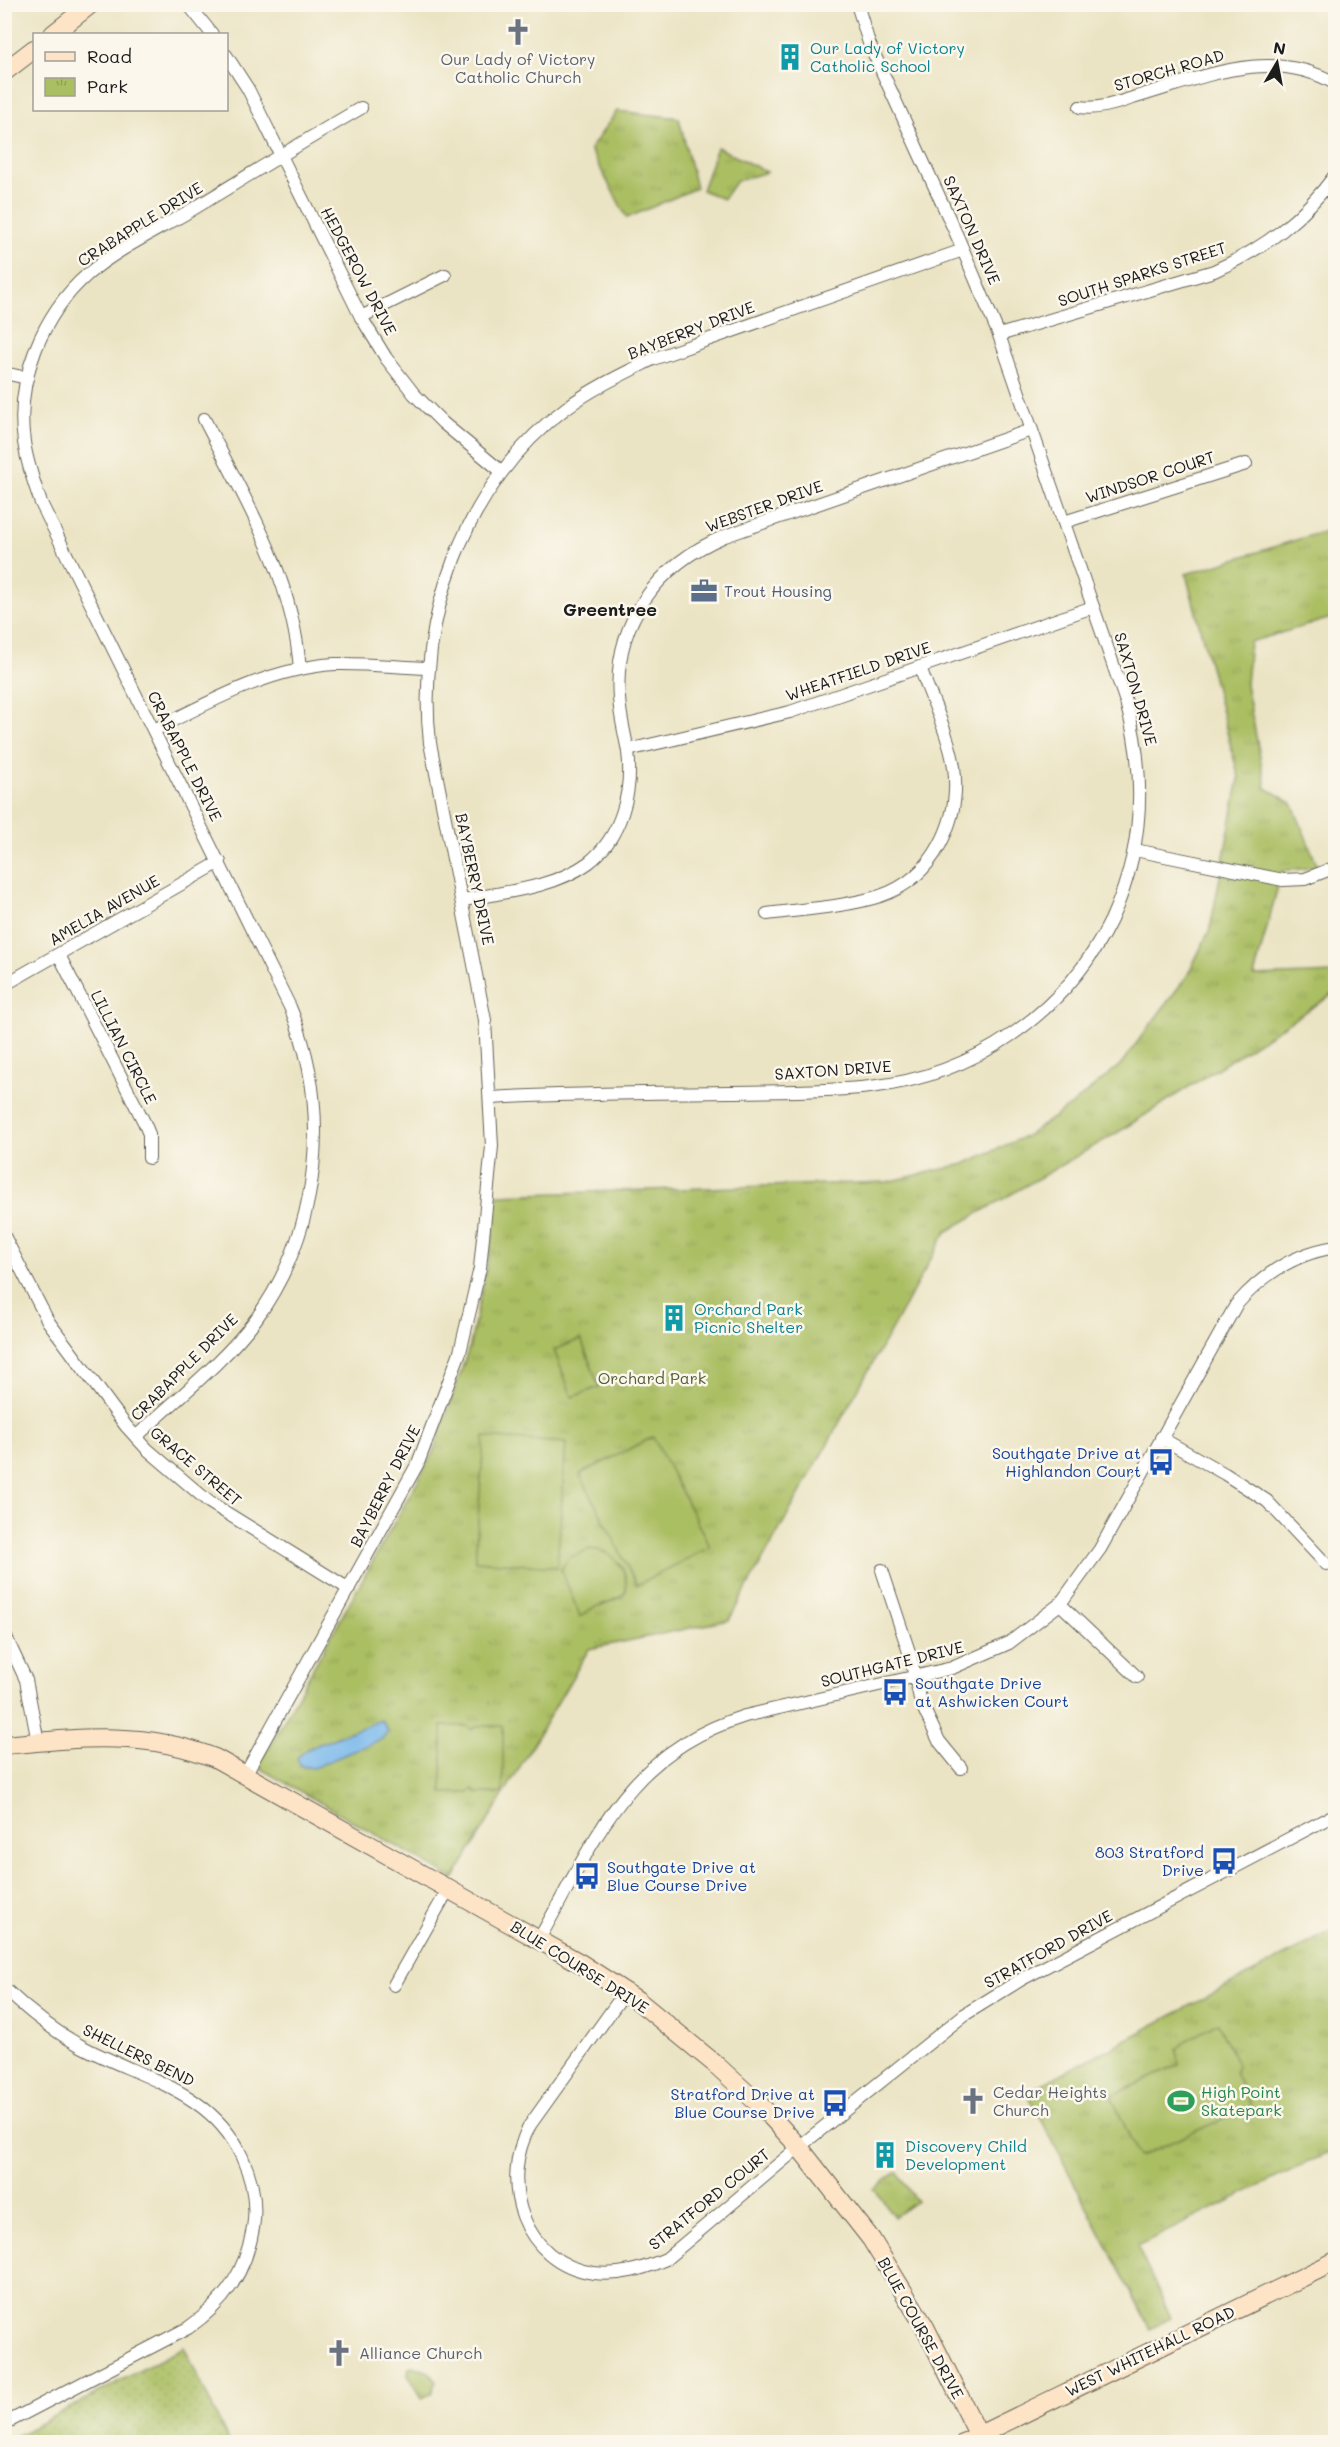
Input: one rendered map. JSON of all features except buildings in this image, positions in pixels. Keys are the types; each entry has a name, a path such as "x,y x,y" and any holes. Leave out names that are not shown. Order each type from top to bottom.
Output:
{"main road":[{"path":"53,33 91,4"},
{"path":"4,72 33,49"},
{"name":"BLUE COURSE DRIVE","path":"4,1745 108,1736 147,1740 202,1753 246,1773 539,1939 625,1992 714,2062 762,2107 799,2147 865,2231 908,2296 976,2440"},
{"name":"WEST WHITEHALL ROAD","path":"976,2440 1335,2261"}],"street":[{"path":"188,4 211,33"},
{"name":"SAXTON DRIVE","path":"491,1098 870,1087 944,1070 1002,1041 1037,1016 1060,994 1080,970 1104,934 1122,896 1136,850 1141,799 1136,740 1126,702 999,335 869,43 857,4"},
{"name":"HEDGEROW DRIVE","path":"228,58 248,89 361,316 386,358 414,394 443,423 501,471"},
{"name":"STORCH ROAD","path":"1080,107 1106,106 1236,68 1267,64 1308,71 1335,84"},
{"name":"CRABAPPLE DRIVE","path":"136,1437 238,1340 255,1319 292,1251 303,1221 313,1173 314,1102 301,1035 286,998 41,503 30,474 23,440 23,406 27,378 35,350 50,318 89,273 361,108"},
{"name":"SOUTH SPARKS STREET","path":"999,335 1214,271 1242,259 1291,225 1310,208 1335,174"},
{"name":"BAYBERRY DRIVE","path":"246,1773 418,1463 460,1352 480,1268 492,1146 485,1020 430,743 426,711 427,668 443,589 457,552 501,471 532,437 566,408 607,382 644,364 963,250"},
{"path":"361,316 445,275"},
{"path":"4,373 27,378"},
{"path":"204,419 271,549 294,623 300,669"},
{"name":"WEBSTER DRIVE","path":"463,900 557,879 590,861 612,835 628,793 628,750 618,696 619,671 625,642 640,605 667,571 703,545 725,536 1031,430"},
{"name":"WINDSOR COURT","path":"1064,522 1246,464"},
{"name":"WHEATFIELD DRIVE","path":"628,750 790,712 1094,607"},
{"path":"154,730 264,678 300,669 377,663 427,668"},
{"path":"767,914 882,896 912,879 939,848 948,830 955,800 954,765 920,667"},
{"path":"1136,850 1283,880 1305,879 1335,867"},
{"name":"AMELIA AVENUE","path":"4,986 220,862"},
{"name":"LILLIAN CIRCLE","path":"59,955 144,1122 149,1134 149,1158"},
{"name":"GRACE STREET","path":"4,1236 48,1321 136,1437 209,1502 349,1589"},
{"name":"SOUTHGATE DRIVE","path":"539,1939 615,1806 654,1764 690,1738 745,1716 914,1678 977,1659 1032,1628 1062,1602 1100,1549 1236,1305 1251,1288 1288,1262 1335,1247"},
{"path":"1161,1438 1267,1501 1326,1564"},
{"path":"882,1569 932,1730 961,1768"},
{"path":"1062,1602 1084,1619 1085,1626 1137,1677"},
{"path":"4,1634 28,1685 38,1742"},
{"name":"STRATFORD DRIVE","path":"799,2147 964,2015 1004,1990 1335,1814"},
{"path":"394,1985 448,1888"},
{"name":"SHELLERS BEND","path":"4,1988 53,2030 83,2047 188,2095 211,2112 238,2146 246,2165 252,2184 254,2222 250,2245 235,2282 226,2295 203,2317 4,2424"},
{"name":"STRATFORD COURT","path":"625,1992 521,2140 515,2163 514,2181 518,2203 527,2225 537,2240 570,2266 594,2273 619,2274 644,2269 666,2259 799,2147"}],"green space":[{"path":"617,111 679,118 696,188 627,218 590,149"},
{"path":"717,147 767,172 736,181 723,199 702,190"},
{"name":"Orchard Park","path":"1335,528 1335,617 1250,642 1246,684 1266,788 1292,803 1318,867 1282,871 1254,976 1335,973 1335,993 1120,1131 946,1232 729,1620 589,1649 454,1879 261,1769 261,1760 433,1453 470,1345 492,1241 498,1195 887,1182 964,1164 1026,1136 1073,1104 1120,1065 1187,976 1210,929 1239,778 1186,574"},
{"path":"581,1339 599,1387 572,1397 554,1350"},
{"path":"484,1437 566,1443 557,1567 475,1561"},
{"path":"653,1437 710,1547 637,1585 580,1474"},
{"path":"589,1549 605,1553 618,1562 625,1575 626,1591 621,1597 591,1609 580,1617 561,1569 569,1558"},
{"path":"442,1726 468,1726 472,1730 476,1726 503,1726 503,1793 477,1793 473,1789 469,1793 442,1793"},
{"path":"1335,1929 1335,2149 1137,2246 1171,2318 1150,2329 1027,2092"},
{"name":"High Point Skatepark","path":"1218,2023 1237,2064 1235,2072 1251,2106 1139,2157 1111,2096 1179,2065 1177,2050 1185,2041"},
{"path":"897,2172 917,2201 894,2217 874,2189"},
{"path":"184,2347 229,2442 5,2442"},
{"path":"414,2367 430,2372 436,2381 431,2394 422,2398 408,2374 409,2368"}],"water":[{"path":"381,1720 388,1731 382,1739 313,1768 300,1766 297,1758 307,1749"}],"place":[{"name":"Our Lady of Victory Catholic Church","path":"518,32"},
{"name":"Our Lady of Victory Catholic School","path":"790,57"},
{"name":"Trout Housing","path":"704,591"},
{"name":"Orchard Park Picnic Shelter","path":"674,1318"},
{"name":"Southgate Drive at Highlandon Court","path":"1161,1462"},
{"name":"Southgate Drive at Ashwicken Court","path":"895,1692"},
{"name":"803 Stratford Drive","path":"1224,1861"},
{"name":"Southgate Drive at Blue Course Drive","path":"587,1876"},
{"name":"Cedar Heights Church","path":"973,2101"},
{"name":"High Point Skatepark","path":"1181,2101"},
{"name":"Stratford Drive at Blue Course Drive","path":"835,2103"},
{"name":"Discovery Child Development","path":"885,2155"},
{"name":"Alliance Church","path":"339,2353"}],"district":[{"name":"Greentree","path":"610,610"}]}
